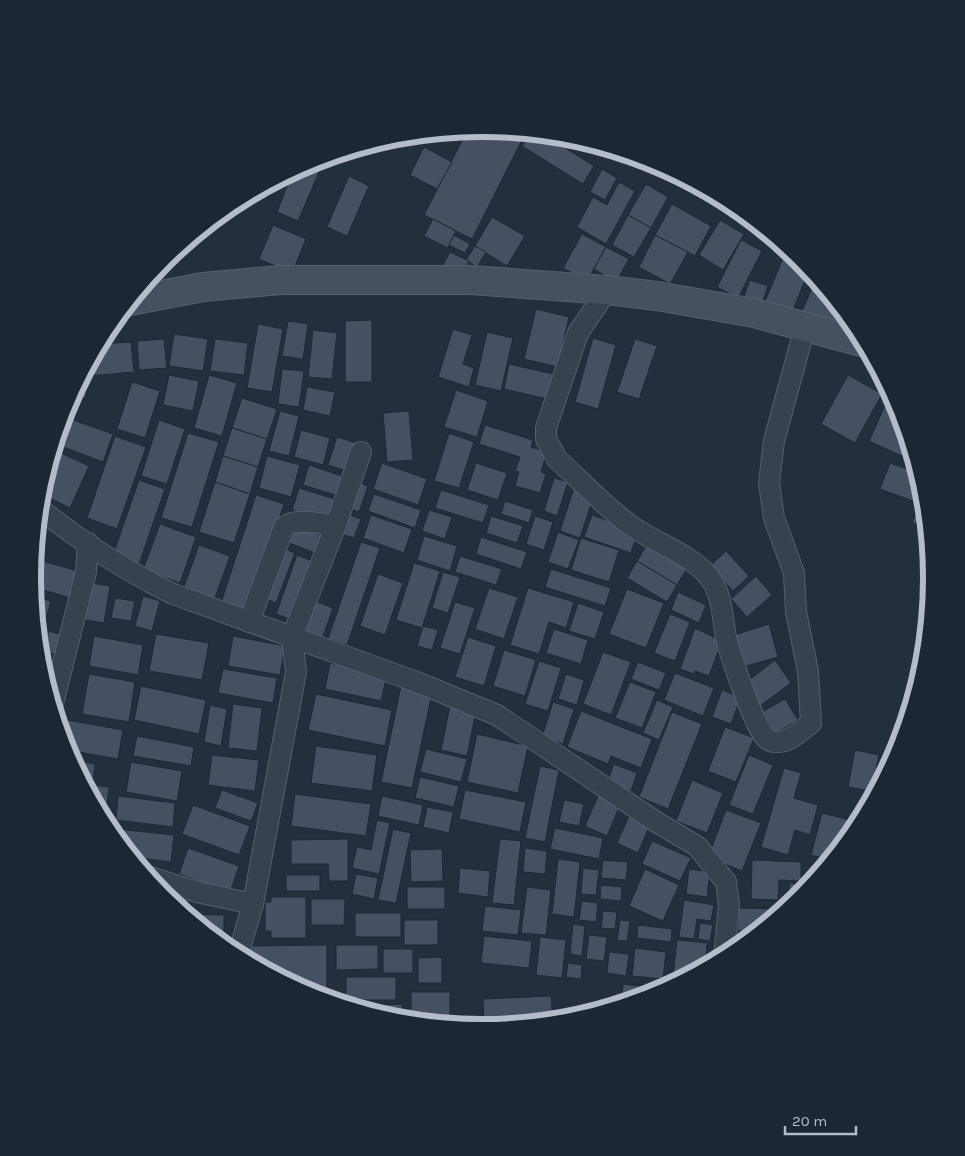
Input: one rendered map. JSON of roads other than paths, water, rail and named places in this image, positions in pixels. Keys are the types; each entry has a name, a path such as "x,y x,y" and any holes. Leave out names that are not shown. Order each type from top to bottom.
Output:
{"main road":[{"path":"141,299 203,287 280,280 471,280 607,290 712,304 854,341"}],"street":[{"path":"607,290 578,333 546,428 548,446 557,459 632,527 695,565 715,585 722,606 727,643 755,718 763,734 770,741 777,743 785,740 811,722 808,671 796,612 794,573 774,518 769,483 774,441 805,327"},
{"path":"240,947 254,904 296,672 292,637 336,525 361,452"},
{"path":"46,513 146,581 173,594 414,681 498,715 658,823 697,846 726,882 729,905 725,947"},
{"path":"249,622 284,527 288,523 301,522 336,525"},
{"path":"55,690 86,572 88,543"},
{"path":"161,880 197,892 254,904"}]}
